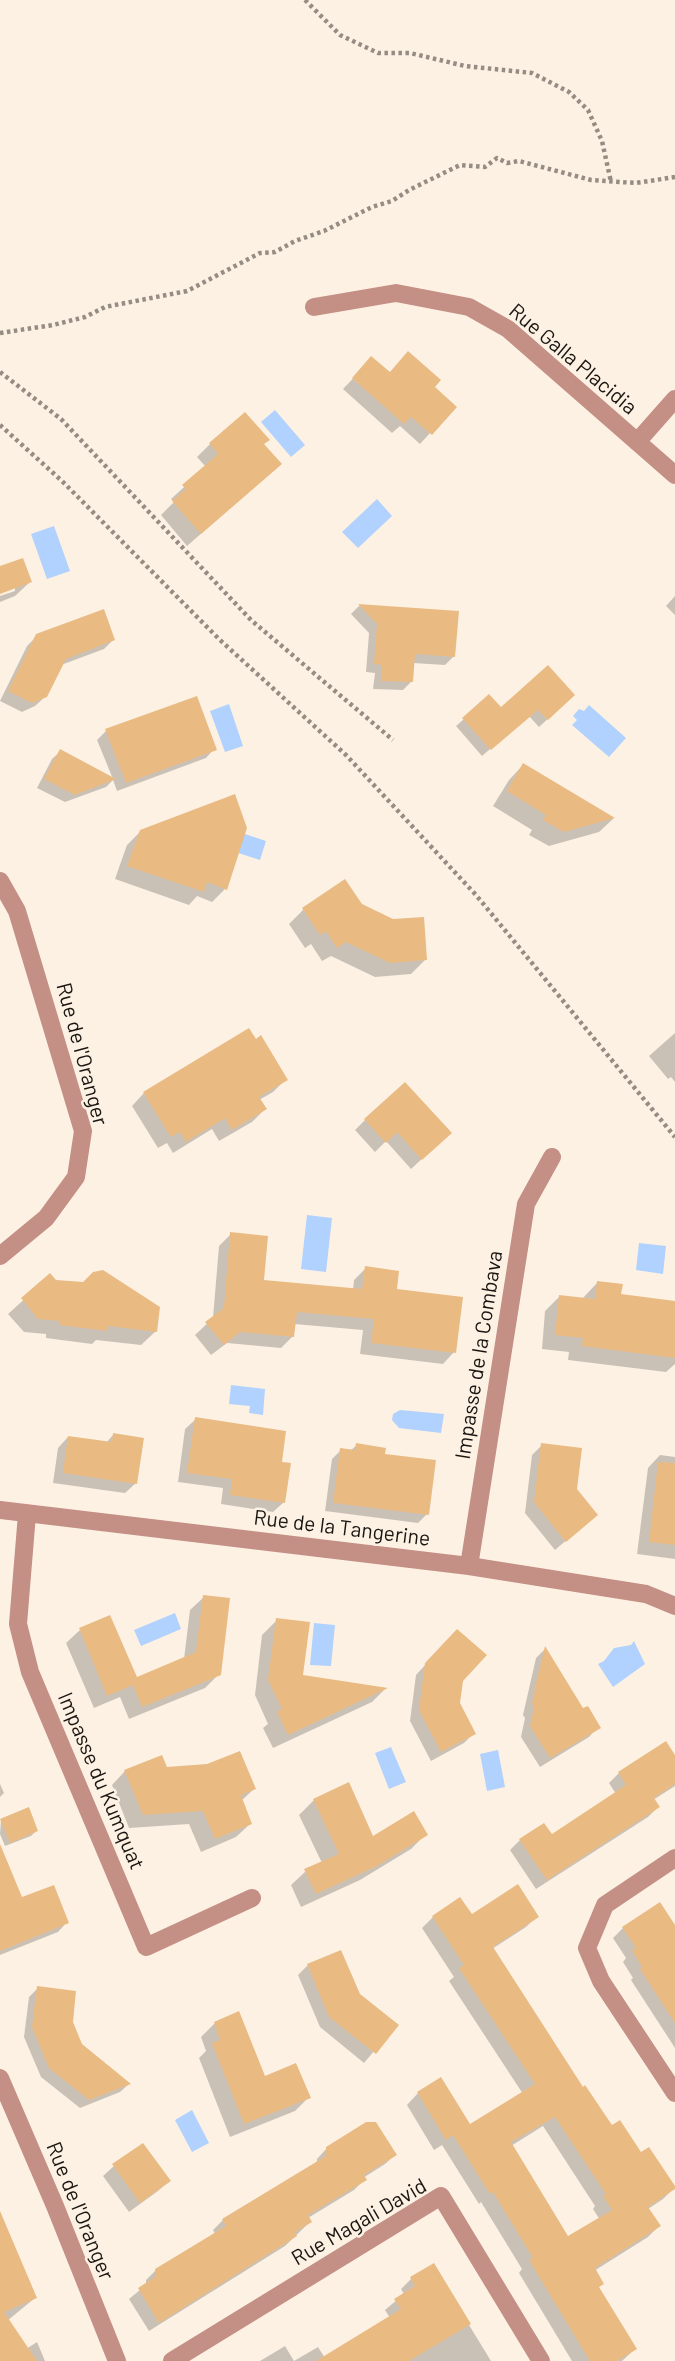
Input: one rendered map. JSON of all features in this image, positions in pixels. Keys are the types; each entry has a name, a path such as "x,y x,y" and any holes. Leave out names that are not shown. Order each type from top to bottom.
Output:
{"street":[{"name":"Rue Galla Placidia","path":"314,307 396,293 469,307 508,329 675,475"},
{"name":"Rue Galla Placidia","path":"637,442 675,399"},
{"name":"Rue de l'Oranger","path":"0,881 17,911 83,1130 76,1177 46,1219 0,1256"},
{"name":"Impasse de la Combava","path":"469,1566 526,1204 552,1157"},
{"name":"Rue de la Tangerine","path":"0,1510 469,1566 646,1594 675,1605"},
{"name":"Impasse du Kumquat","path":"27,1514 18,1624 30,1672 146,1947 252,1898"},
{"path":"675,1858 605,1905 587,1948 601,1981 675,2093"},
{"name":"Rue de l'Oranger","path":"0,2078 117,2361"},
{"name":"Rue Magali David","path":"172,2361 441,2196 541,2361"}],"path":[{"path":"305,0 340,35 378,53 410,53 465,66 532,72 569,92 588,110 598,131 611,182"},
{"path":"0,333 53,325 85,317 105,307 187,291 260,253 275,252 372,207 392,201 460,165 485,167 498,158 507,163 519,162 558,173 611,182 636,183 675,177"},
{"path":"0,372 61,419 251,620 393,740"},
{"path":"0,425 62,481 220,640 346,755 476,895 675,1137"}],"water":[{"path":"275,410 305,445 291,457 261,422"},
{"path":"377,499 392,516 358,548 342,532"},
{"path":"54,526 70,571 47,579 31,534"},
{"path":"229,704 243,746 225,752 210,711"},
{"path":"589,705 626,738 609,757 572,725 577,720 573,716 579,709 584,711"},
{"path":"233,830 266,841 260,860 226,849"},
{"path":"307,1215 332,1218 326,1272 301,1269"},
{"path":"639,1243 666,1246 663,1274 636,1270"},
{"path":"231,1385 265,1389 263,1415 249,1413 250,1406 229,1404"},
{"path":"400,1410 444,1414 441,1433 399,1428 392,1420 393,1414"},
{"path":"175,1613 181,1629 141,1646 134,1630"},
{"path":"314,1623 335,1625 331,1666 310,1665"},
{"path":"634,1641 645,1664 613,1687 598,1664 604,1661 614,1648 631,1645"},
{"path":"391,1747 406,1782 389,1789 375,1753"},
{"path":"498,1750 505,1787 487,1791 480,1754"},
{"path":"192,2110 209,2143 192,2152 175,2120"}],"building":[{"path":"408,351 441,380 435,387 457,407 432,435 411,417 404,424 352,378 371,356 390,372"},
{"path":"245,412 270,440 264,444 282,464 201,534 172,501 186,489 182,485 218,454 209,443"},
{"path":"23,558 32,582 0,594 0,566"},
{"path":"358,604 459,611 455,657 415,654 413,682 381,681 382,665 374,664 377,624"},
{"path":"104,609 115,640 66,659 47,697 32,703 8,691 36,634"},
{"path":"548,665 575,695 548,720 538,710 491,750 462,718 489,694 501,707"},
{"path":"197,696 217,750 126,783 105,729"},
{"path":"60,749 116,779 75,795 44,779"},
{"path":"523,763 615,818 564,832 543,820 546,815 507,791"},
{"path":"235,794 247,828 227,890 207,882 204,892 127,866 140,830"},
{"path":"345,879 362,904 393,919 424,917 427,960 390,963 346,942 337,948 326,931 320,935 302,908"},
{"path":"249,1028 256,1039 261,1035 288,1080 259,1097 267,1109 232,1130 225,1118 186,1142 180,1132 171,1137 143,1092"},
{"path":"405,1082 452,1133 422,1160 397,1132 386,1143 364,1119"},
{"path":"230,1232 268,1236 264,1280 362,1289 365,1266 399,1271 397,1289 463,1297 456,1353 371,1343 374,1319 297,1312 294,1337 240,1332 224,1345 205,1322 224,1308"},
{"path":"103,1270 160,1307 157,1332 108,1326 108,1331 59,1325 60,1321 38,1319 21,1298 50,1273 56,1280 83,1282 93,1272"},
{"path":"597,1281 623,1284 621,1294 675,1301 675,1358 582,1346 583,1338 555,1335 559,1295 595,1299"},
{"path":"195,1417 286,1431 282,1462 291,1463 285,1503 230,1495 232,1479 187,1473"},
{"path":"113,1433 144,1438 137,1484 63,1473 68,1436 112,1442"},
{"path":"356,1443 386,1448 385,1454 436,1460 429,1515 333,1503 340,1448 355,1450"},
{"path":"541,1443 582,1448 577,1489 598,1515 566,1542 534,1502"},
{"path":"658,1462 675,1463 675,1545 649,1542"},
{"path":"203,1595 230,1598 221,1675 142,1707 133,1685 107,1696 79,1628 110,1615 137,1677 196,1652"},
{"path":"276,1618 310,1622 303,1675 388,1688 288,1735 277,1712 282,1709 268,1680"},
{"path":"457,1629 487,1655 463,1681 460,1703 476,1734 441,1752 419,1710 425,1663"},
{"path":"545,1646 583,1708 588,1706 601,1728 550,1758 530,1726"},
{"path":"666,1741 675,1755 675,1784 654,1798 660,1807 547,1880 519,1839 544,1823 552,1834 626,1785 618,1772"},
{"path":"240,1751 256,1789 241,1795 252,1824 215,1839 203,1811 143,1815 124,1770 162,1755 167,1767 207,1764"},
{"path":"349,1782 373,1836 414,1811 428,1835 377,1866 316,1894 304,1869 339,1854 313,1799"},
{"path":"29,1807 38,1831 10,1843 0,1819"},
{"path":"0,1844 22,1897 54,1885 69,1923 0,1951"},
{"path":"518,1884 539,1917 493,1947 583,2087 585,2085 612,2125 620,2120 641,2152 649,2147 675,2186 675,2189 648,2207 661,2226 595,2268 604,2284 599,2287 637,2349 617,2361 590,2361 529,2260 533,2258 493,2192 490,2194 453,2135 446,2140 417,2092 441,2077 470,2124 535,2084 459,1968 464,1965 432,1916 460,1897 472,1914","holes":["555,2117 606,2194 603,2196 612,2210 568,2236 511,2142"]},
{"path":"660,1902 675,1925 675,2023 640,1969 642,1967 632,1950 636,1948 622,1927"},
{"path":"341,1950 360,1994 399,2025 376,2054 329,2017 307,1964"},
{"path":"37,1986 76,1991 73,2022 82,2044 131,2084 89,2100 49,2068 32,2027"},
{"path":"239,2011 265,2076 296,2063 311,2098 244,2124 212,2043 220,2040 214,2022"},
{"path":"366,2122 376,2122 397,2155 364,2175 367,2180 308,2215 312,2222 295,2232 297,2236 159,2323 138,2288 155,2277 155,2269 226,2226 222,2219 326,2156 326,2147"},
{"path":"143,2143 171,2181 140,2203 112,2164"},
{"path":"0,2211 37,2298 4,2312 37,2361 0,2361"},
{"path":"434,2263 471,2324 409,2361 316,2361 401,2309 394,2299 415,2286 410,2277"}]}
